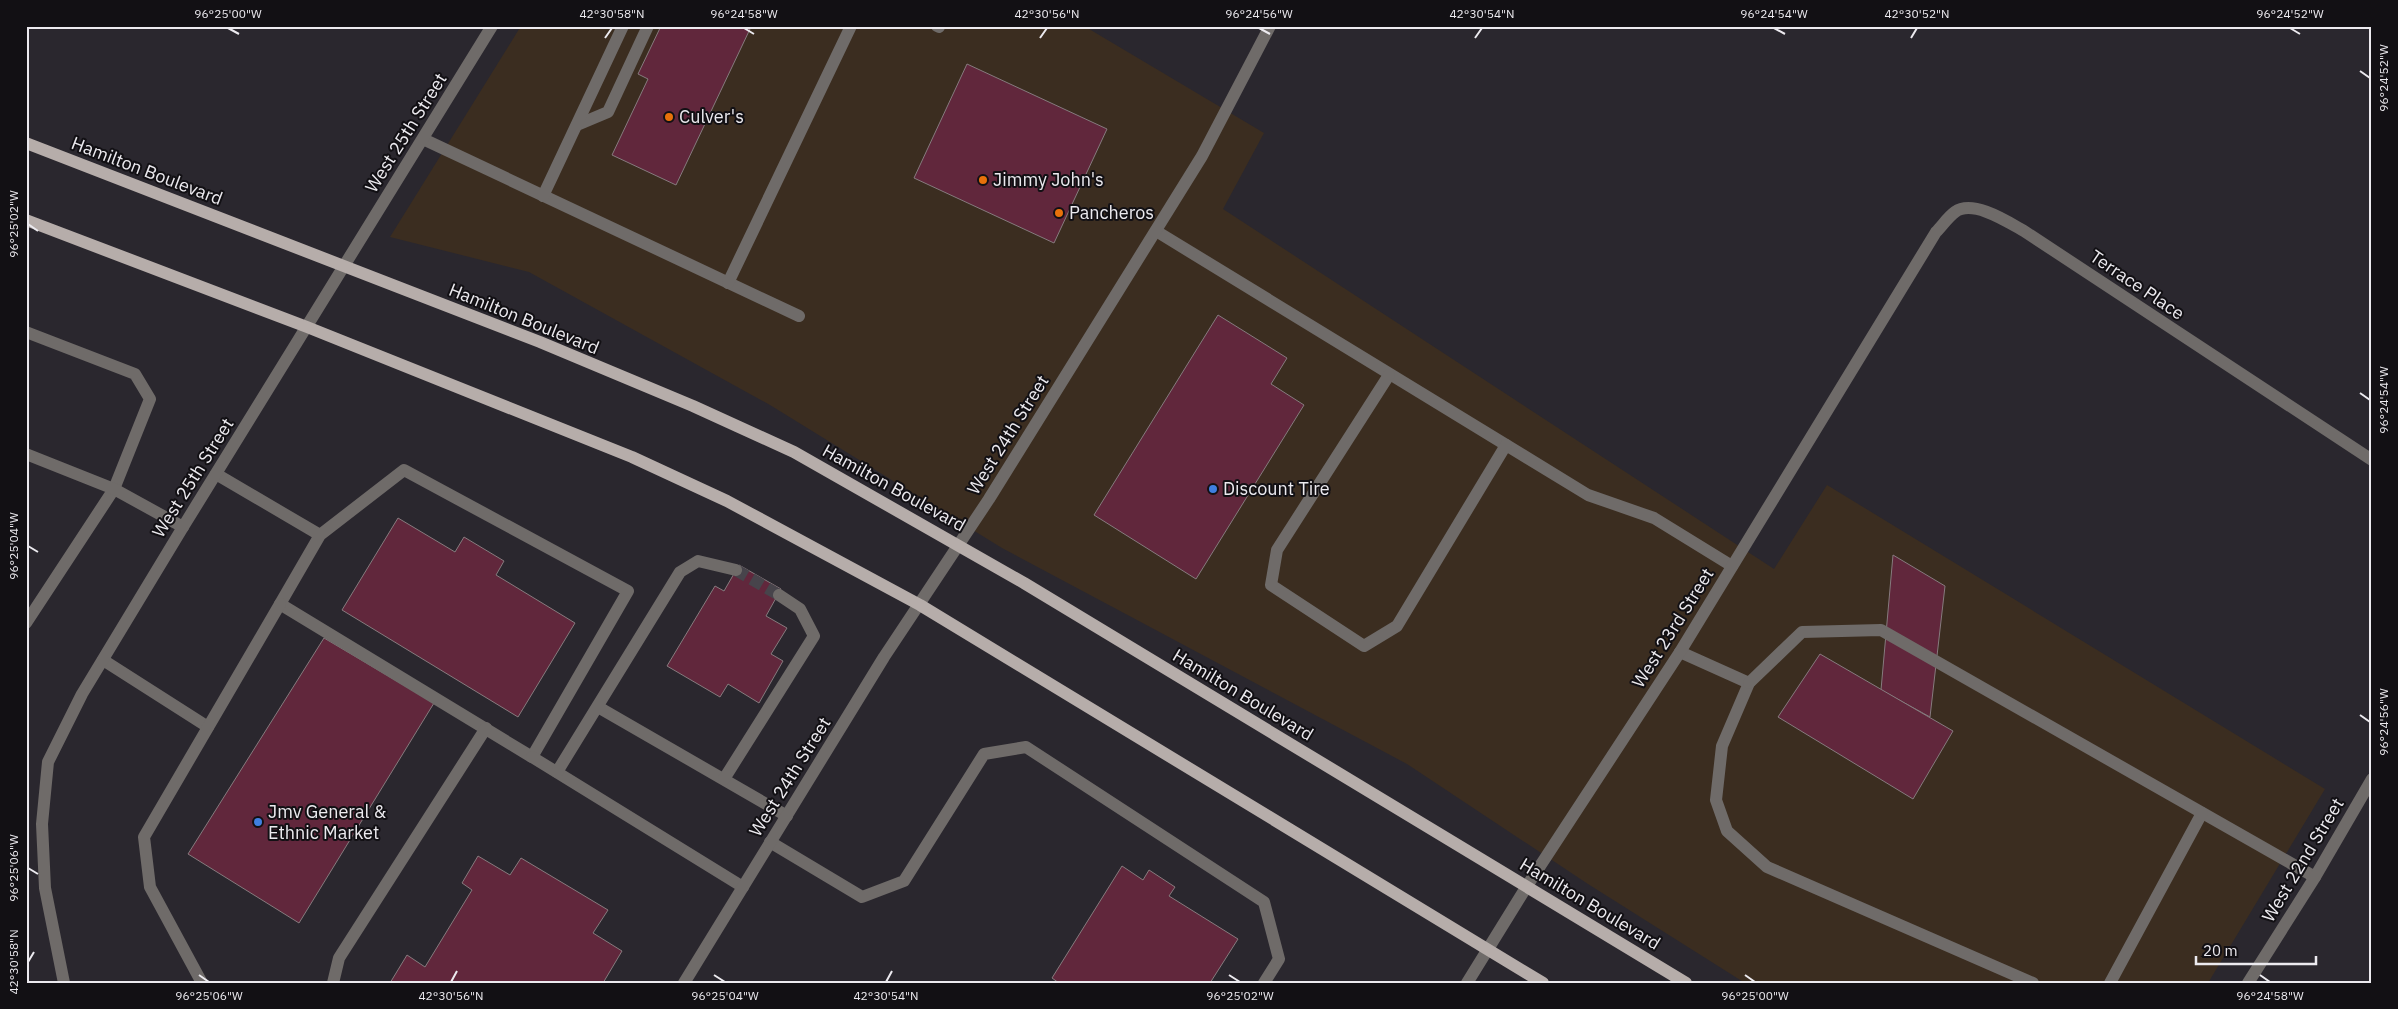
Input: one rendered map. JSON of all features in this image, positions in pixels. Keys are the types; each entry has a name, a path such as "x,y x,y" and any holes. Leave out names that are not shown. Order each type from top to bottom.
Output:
{"main road":[{"name":"Hamilton Boulevard","path":"26,142 540,342 702,410 794,452 959,545 1686,983"},
{"path":"26,220 307,328 632,457 727,501 920,605 1543,983"}],"street":[{"name":"West 25th Street","path":"64,983 45,888 42,824 48,762 82,694 492,26"},
{"path":"543,196 623,26"},
{"path":"577,125 608,112 648,26"},
{"path":"728,283 851,26"},
{"name":"West 24th Street","path":"684,983 884,657 959,545 1202,156 1270,26"},
{"path":"423,139 799,316"},
{"name":"Terrace Place","path":"1902,288 1936,232 1956,211 1971,207 1998,216 2024,231 2372,460"},
{"path":"1156,231 1588,495 1654,518 1732,566"},
{"name":"West 23rd Street","path":"1467,983 1527,886 1680,652 1902,288"},
{"path":"26,332 134,374 150,399 114,488 26,623"},
{"path":"1389,375 1277,550 1271,585 1364,646 1397,626 1506,445"},
{"path":"26,454 114,488 183,527"},
{"path":"202,983 150,887 144,837 320,534 404,470 628,591 532,757"},
{"path":"216,474 320,534"},
{"path":"557,772 680,572 698,561 736,570"},
{"path":"724,779 814,636 800,609 779,595"},
{"path":"280,604 743,886"},
{"path":"2033,983 1767,867 1727,831 1716,800 1722,746 1749,683 1802,632 1881,630 2315,877"},
{"path":"1680,652 1749,683"},
{"path":"103,660 208,727"},
{"path":"598,707 786,816"},
{"path":"333,983 339,958 486,728"},
{"path":"770,842 862,897 904,881 984,754 1026,747 1264,902 1279,959 1264,983"},
{"name":"West 22nd Street","path":"2248,983 2315,877 2372,779"},
{"path":"2110,983 2202,813"}],"shaded area":[{"path":"521,26 1084,26 1264,133 1223,209 1774,569 1827,485 2325,789 2208,983 1745,983 1588,884 1407,764 1002,548 770,405 529,272 390,237"}],"building":[{"name":"Culver's","path":"661,26 744,26 750,29 676,185 612,155 648,79 638,74"},
{"path":"967,64 1107,129 1054,243 914,178"},
{"path":"1218,315 1287,358 1271,384 1304,405 1196,579 1094,515"},
{"path":"398,518 455,552 464,537 504,561 496,575 575,623 518,717 342,610"},
{"path":"1893,555 1945,586 1930,717 1881,690"},
{"path":"739,565 781,589 766,616 787,628 771,654 783,661 759,703 728,684 720,697 667,666 715,586 724,591"},
{"path":"324,638 434,703 299,923 188,854"},
{"path":"1820,654 1953,731 1913,799 1778,717"},
{"path":"478,856 510,875 521,858 608,910 593,933 622,951 603,983 390,983 407,955 425,967 472,890 462,883"},
{"path":"1122,866 1143,880 1149,870 1175,887 1169,896 1238,939 1210,983 1059,983 1052,978"}],"tunnel":[{"path":"736,570 779,595"}],"place":[{"name":"Culver's","path":"669,117"},
{"name":"Jimmy John's","path":"983,180"},
{"name":"Pancheros","path":"1059,213"},
{"name":"Discount Tire","path":"1213,489"},
{"name":"Jmv General & Ethnic Market","path":"258,822"}]}
